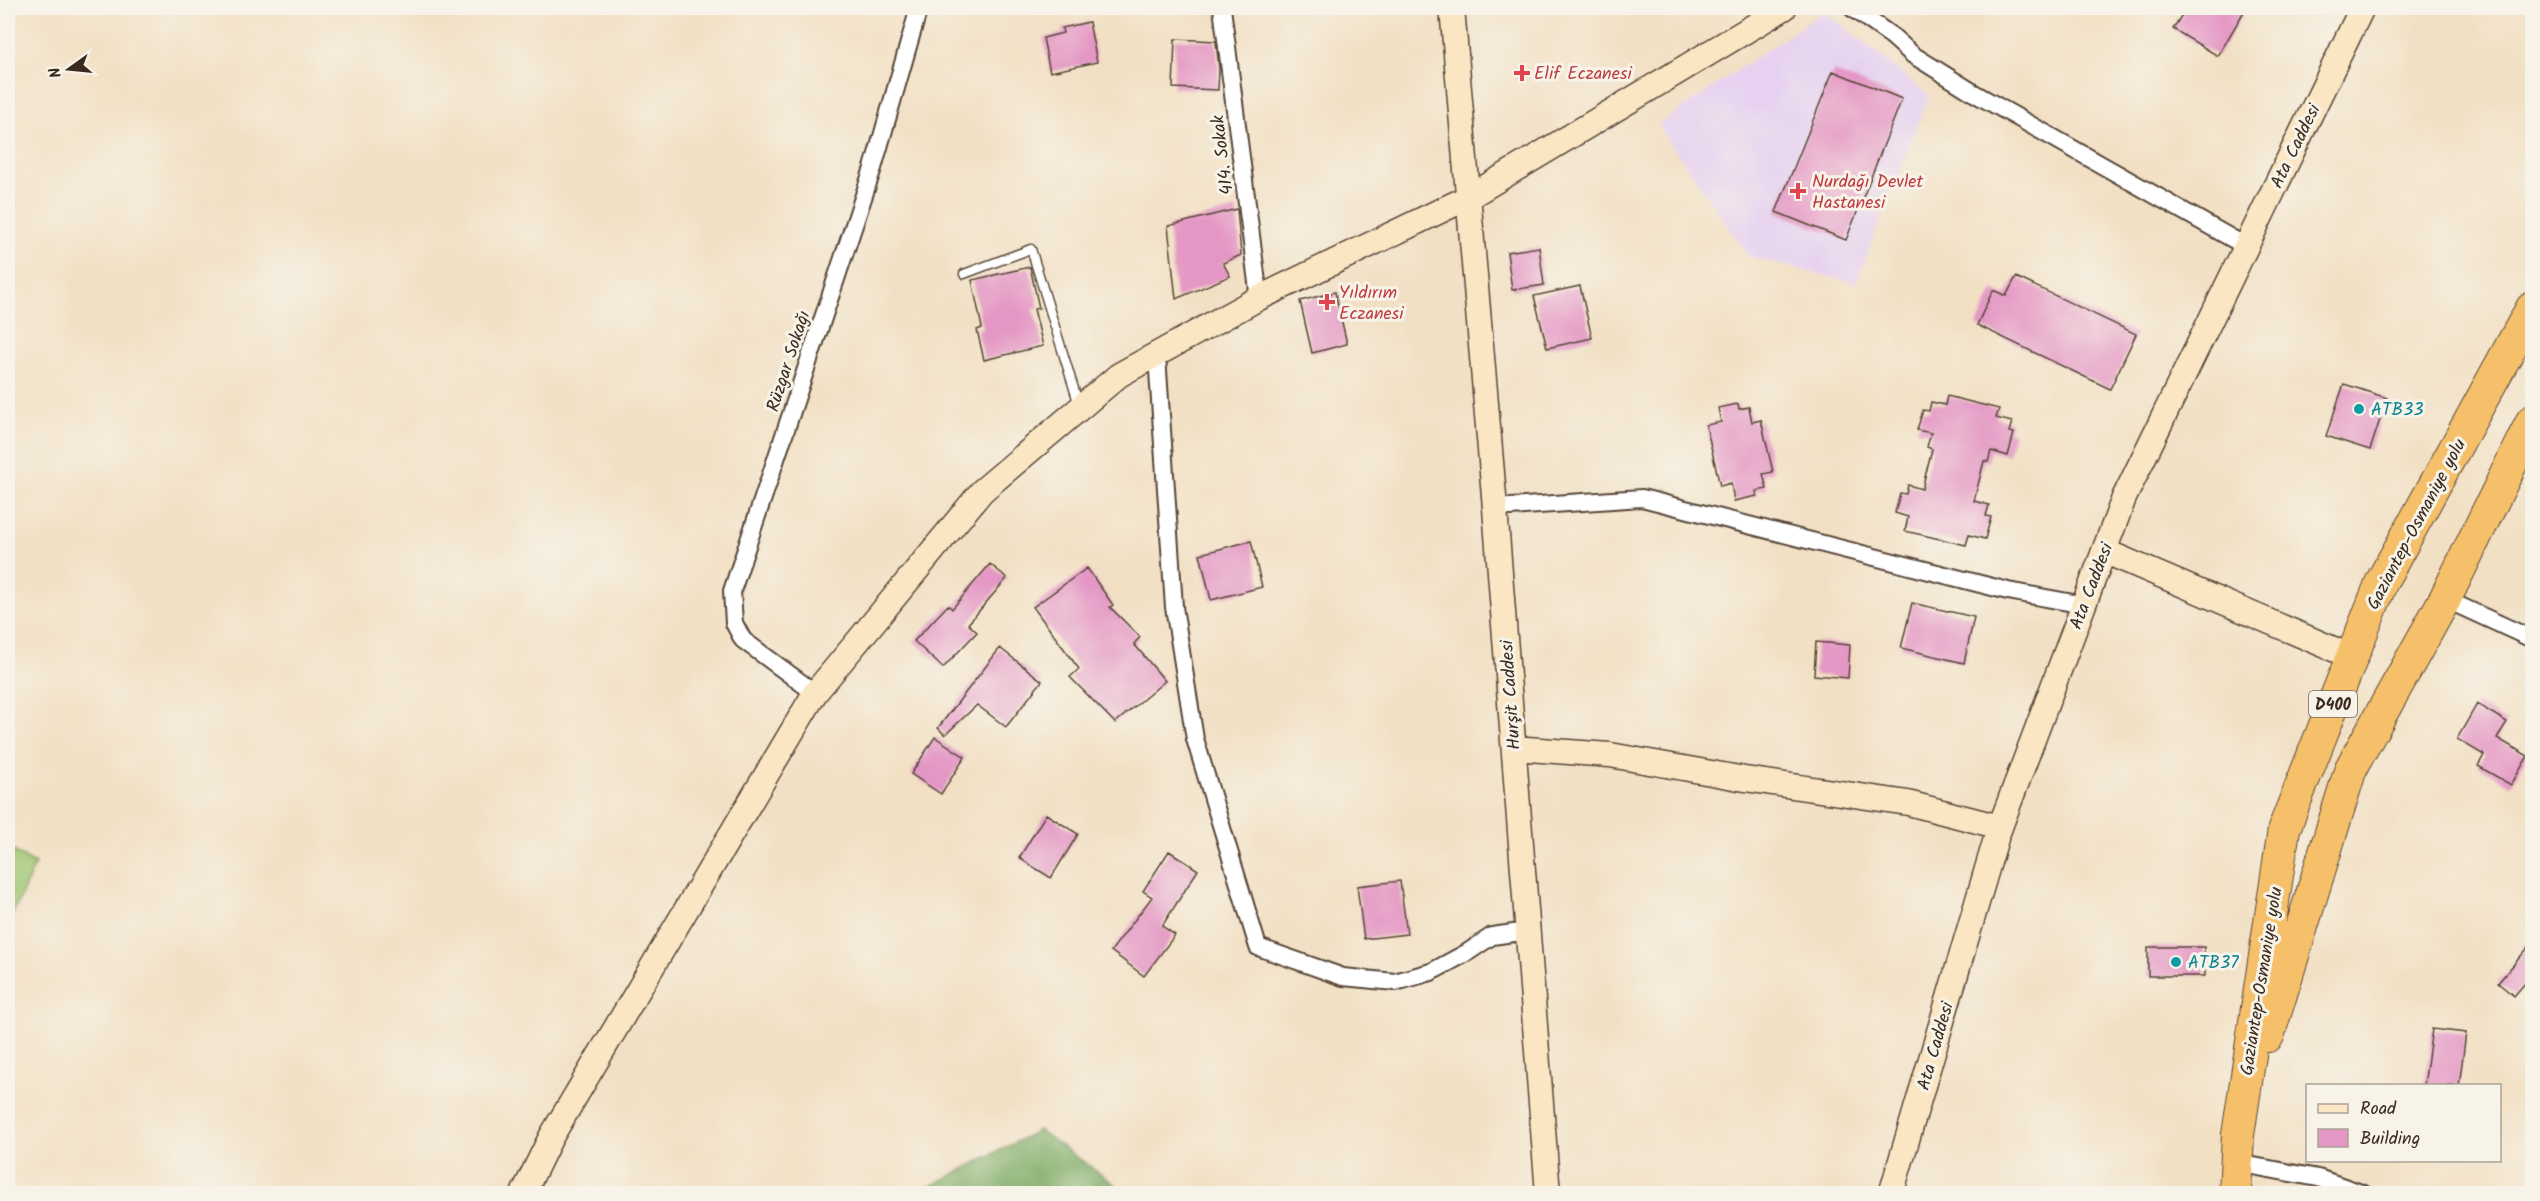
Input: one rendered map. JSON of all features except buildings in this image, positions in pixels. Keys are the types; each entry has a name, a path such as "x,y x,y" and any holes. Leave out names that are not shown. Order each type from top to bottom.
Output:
{"highway":[{"name":"Gaziantep-Osmaniye yolu","path":"2235,1194 2237,1149 2284,829 2382,581 2532,308"},
{"name":"Gaziantep-Osmaniye yolu","path":"2237,1149 2351,768 2445,599 2532,422"}],"street":[{"name":"Rüzgar Sokağı","path":"815,693 743,640 734,623 732,591 869,179 920,8"},
{"name":"414. Sokak","path":"1222,8 1259,298"},
{"name":"Hurşit Caddesi","path":"1452,8 1495,508 1548,1194"},
{"path":"523,1194 551,1137 815,693 982,491 1119,375 1259,298 1469,196 1784,8"},
{"path":"1852,8 1893,37 1913,55 2029,126 2247,247"},
{"name":"Ata Caddesi","path":"1891,1194 2000,827 2124,498 2362,8"},
{"path":"1156,356 1174,608 1195,739 1258,947 1343,977 1395,982 1431,972 1492,936 1528,931"},
{"path":"1495,508 1642,498 2008,591 2084,605"},
{"path":"2104,551 2352,657"},
{"path":"2445,599 2532,639"},
{"path":"1514,748 1610,755 1745,779 1908,803 2000,827"},
{"path":"2237,1149 2364,1194"}],"lane":[{"path":"964,274 1031,249 1080,408"}],"shaded area":[{"name":"Nurdağı Devlet Hastanesi","path":"1824,11 1929,95 1856,283 1749,257 1658,125"}],"green space":[{"path":"8,848 35,864 8,925"},
{"path":"1039,1130 1127,1193 917,1193"}],"place":[{"name":"Elif Eczanesi","path":"1522,73"},
{"name":"Nurdağı Devlet Hastanesi","path":"1798,191"},
{"name":"Yıldırım Eczanesi","path":"1327,302"},
{"name":"ATB33","path":"2359,409"},
{"name":"ATB37","path":"2176,962"}]}
